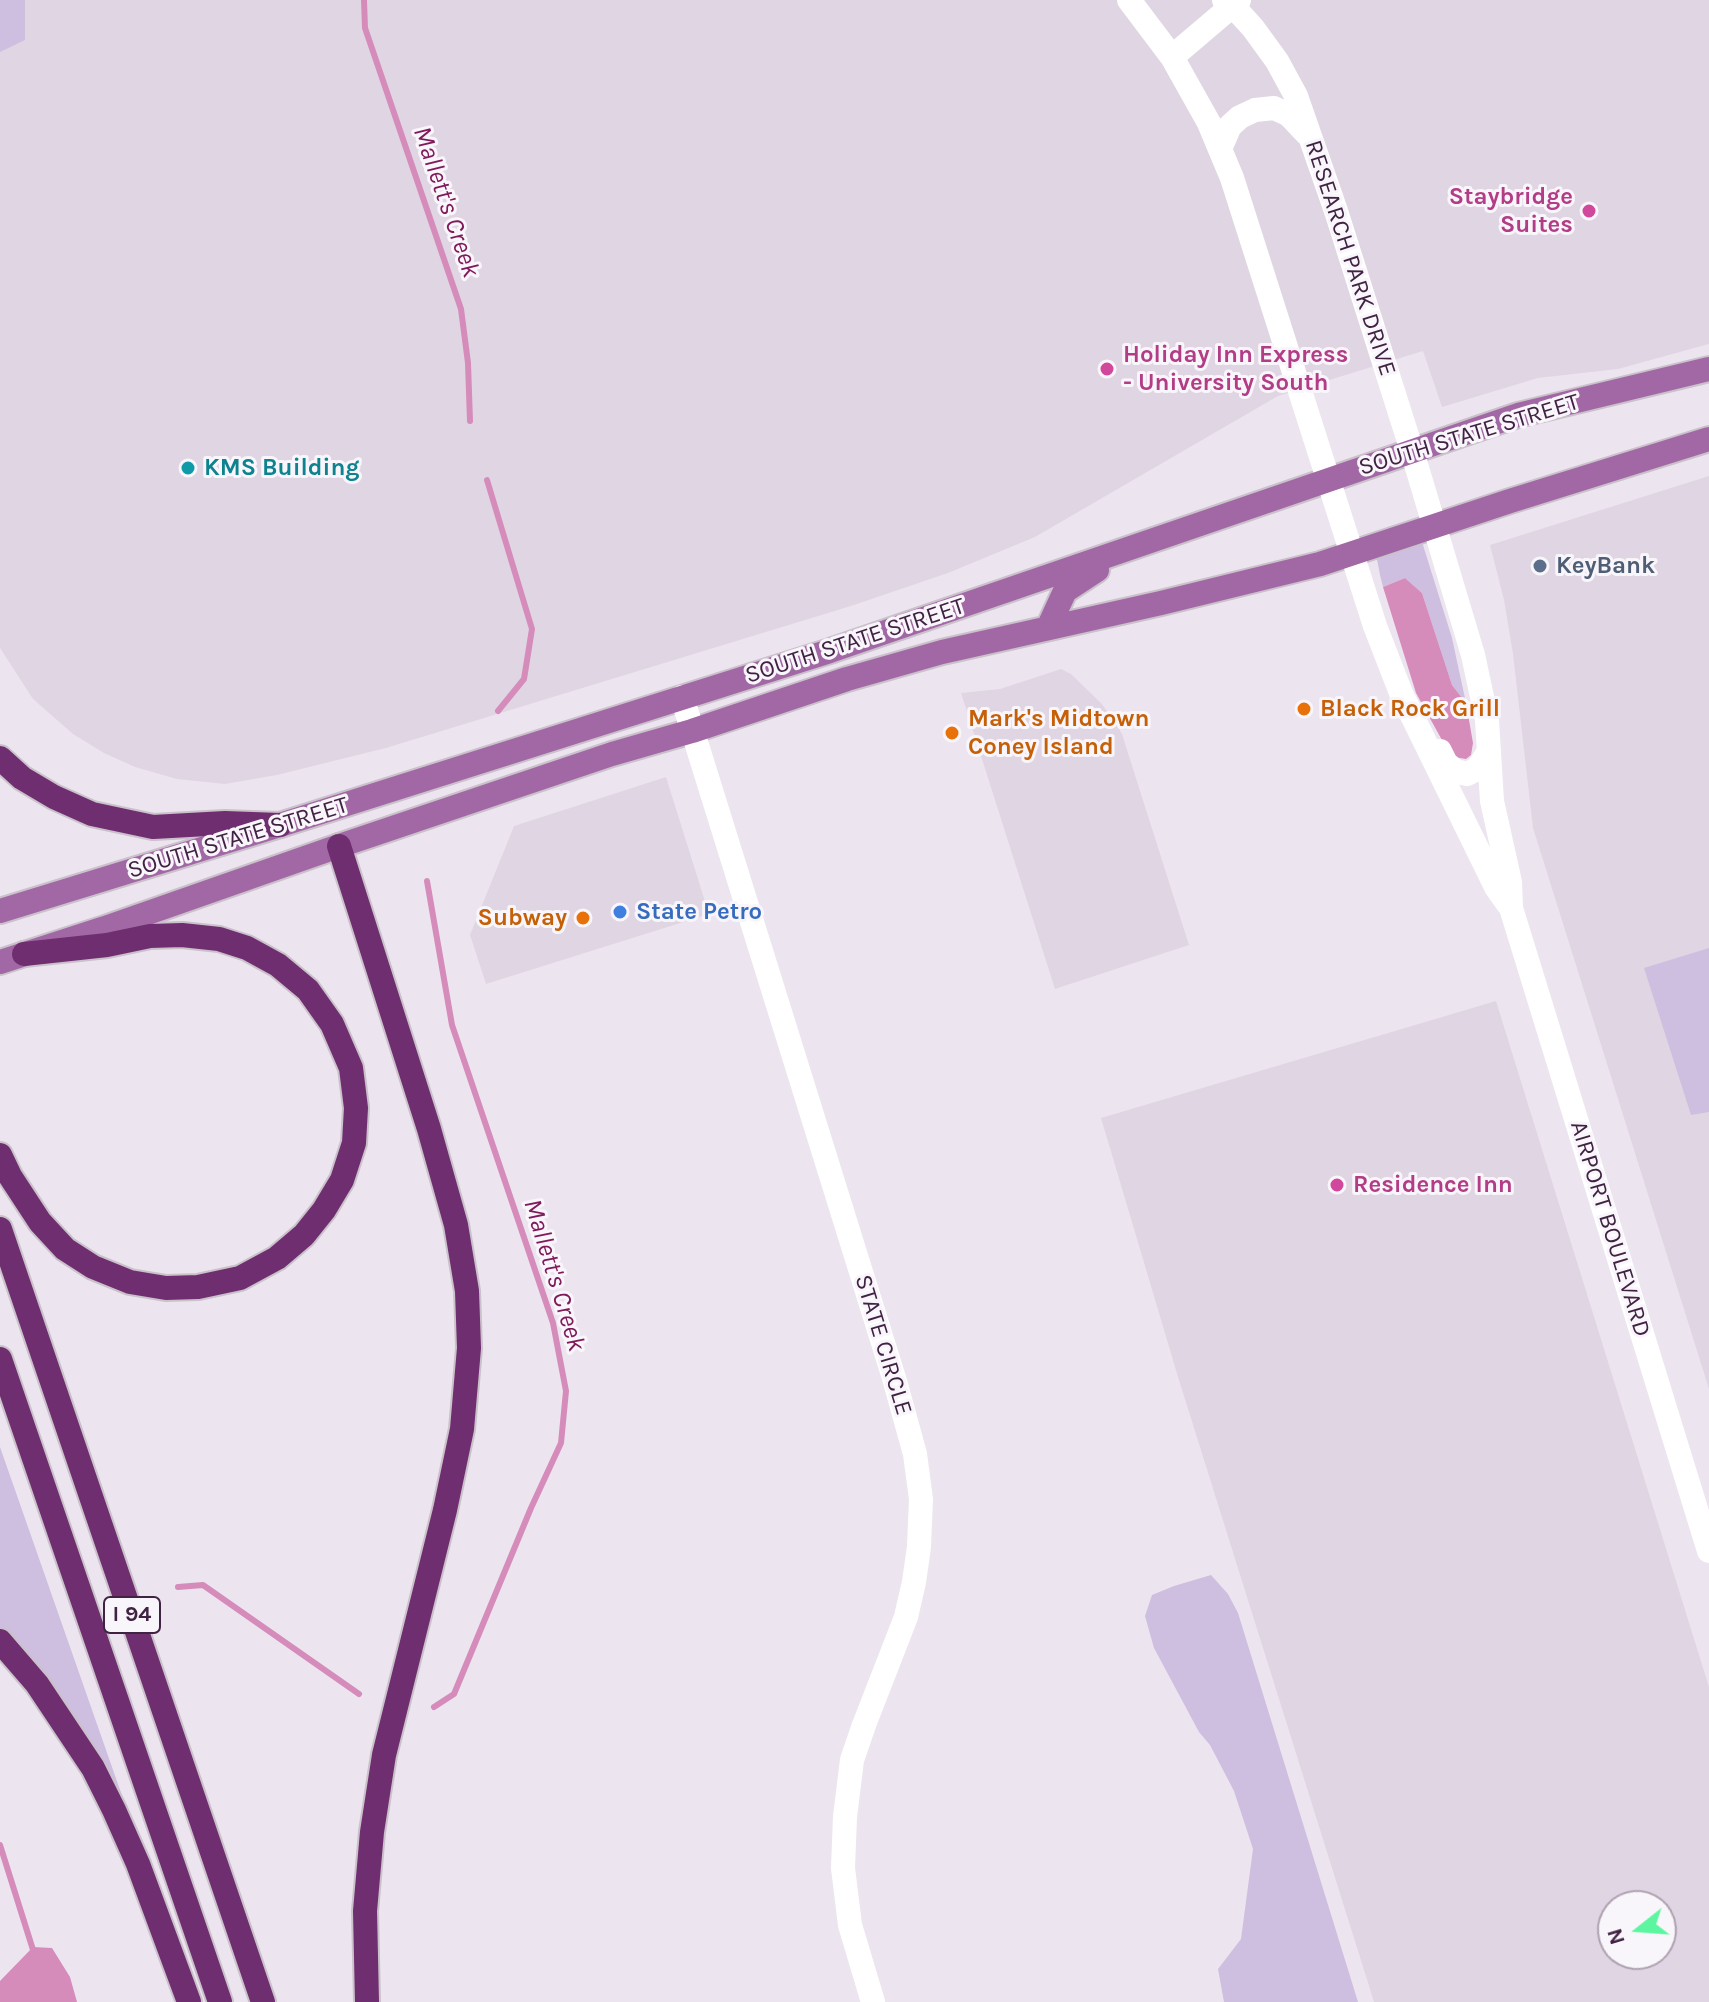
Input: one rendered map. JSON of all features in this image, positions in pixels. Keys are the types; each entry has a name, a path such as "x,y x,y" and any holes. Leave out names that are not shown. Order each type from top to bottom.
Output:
{"highway":[{"path":"0,758 22,778 92,814 153,827 225,823 280,825"},
{"path":"339,846 429,1129 456,1225 467,1291 469,1348 462,1429 384,1755 372,1832 365,1911 367,2002"},
{"path":"0,1155 40,1222 65,1249 93,1267 130,1282 166,1288 198,1287 240,1278 277,1258 304,1235 342,1180 354,1143 356,1108 351,1068 332,1024 308,990 278,965 247,948 219,939 182,935 150,936 107,945 24,954"},
{"name":"I 94","path":"0,1229 263,2002"},
{"name":"I 94","path":"0,1359 220,2002"},
{"path":"0,1381 28,1438"},
{"path":"0,1641 37,1684 93,1768 138,1864 189,2002"}],"main road":[{"name":"SOUTH STATE STREET","path":"0,911 830,651 1544,408 1707,371"},
{"name":"SOUTH STATE STREET","path":"0,962 612,754 861,675 942,652 1320,564 1707,439"},
{"path":"1048,628 1065,591 1092,572 1160,547 1236,512"},
{"path":"280,825 306,827 328,834 339,846"}],"street":[{"path":"1129,0 1172,57 1220,149 1328,479"},
{"name":"RESEARCH PARK DRIVE","path":"1172,57 1232,2 1277,61 1296,96 1336,211 1435,526"},
{"path":"1220,149 1230,126 1255,110 1274,108 1289,115 1310,138"},
{"name":"AIRPORT BOULEVARD","path":"1328,479 1375,626 1401,693 1496,887 1511,908"},
{"name":"AIRPORT BOULEVARD","path":"1435,526 1473,655 1487,720 1492,801 1510,882 1511,908 1709,1551"},
{"path":"1401,693 1420,711 1446,763 1455,771 1467,774 1477,769 1488,753"},
{"name":"STATE CIRCLE","path":"682,697 915,1454 921,1499 914,1582 906,1617 852,1760 845,1817 843,1868 850,1925 873,2002"},
{"path":"601,723 612,754"}],"shaded area":[{"path":"0,0 1709,0 1709,344 1618,369 1538,378 1442,407 1423,351 1278,396 1035,537 948,573 851,606 386,748 277,775 225,784 177,779 135,767 73,734 33,699 0,648"},
{"path":"0,0 25,0 25,40 0,52"},
{"path":"1709,476 1709,1389 1533,828 1513,654 1490,545"},
{"path":"1419,542 1423,545 1452,638 1466,703 1452,685 1422,593 1405,578 1383,587 1376,554"},
{"path":"1405,578 1422,593 1452,685 1466,703 1473,743 1471,755 1466,759 1454,757 1448,751 1416,693 1383,587"},
{"path":"1061,669 1071,674 1101,703 1122,734 1189,945 1055,989 961,693 1000,689"},
{"path":"666,777 709,914 486,984 470,935 514,826"},
{"path":"1709,948 1709,1112 1691,1115 1644,968"},
{"path":"1496,1001 1709,1687 1709,2002 1374,2002 1178,1377 1101,1118"},
{"path":"0,1447 133,1827 0,1638"},
{"path":"1211,1575 1228,1594 1238,1613 1358,2002 1224,2002 1218,1969 1241,1939 1253,1849 1234,1791 1154,1648 1145,1616 1152,1595"},
{"path":"33,1947 52,1948 70,1977 77,2002 0,2002 0,1981"}],"waterway":[{"name":"Mallett's Creek","path":"364,0 365,28 461,309 468,363 470,421"},
{"name":"Mallett's Creek","path":"487,480 532,629 524,679 498,711"},
{"name":"Mallett's Creek","path":"427,881 452,1025 553,1323 566,1391 561,1443 454,1694 434,1707"},
{"name":"Mallett's Creek","path":"178,1587 203,1585 359,1694"},
{"name":"Mallett's Creek","path":"0,1845 34,1953"}],"place":[{"name":"Staybridge Suites","path":"1589,211"},
{"name":"Holiday Inn Express - University South","path":"1107,369"},
{"name":"KMS Building","path":"188,468"},
{"name":"KeyBank","path":"1540,566"},
{"name":"Black Rock Grill","path":"1304,709"},
{"name":"Mark's Midtown Coney Island","path":"952,733"},
{"name":"State Petro","path":"620,912"},
{"name":"Subway","path":"583,918"},
{"name":"Residence Inn","path":"1337,1185"}]}
